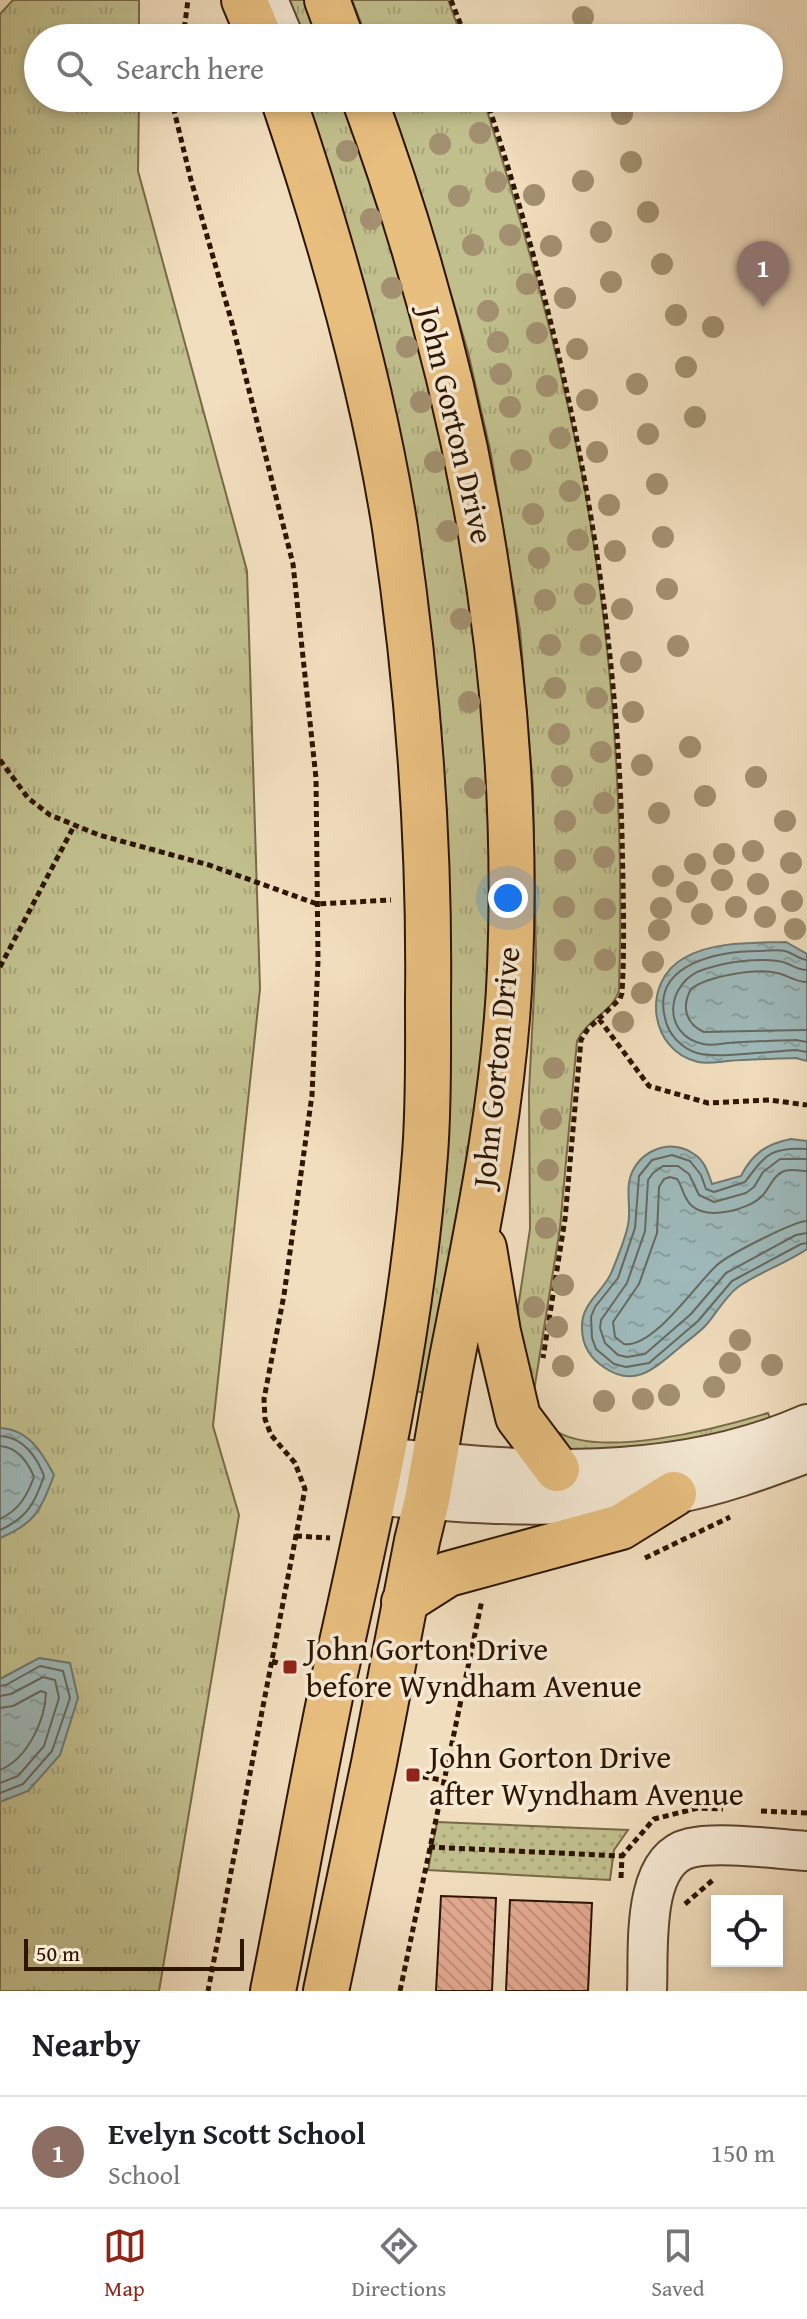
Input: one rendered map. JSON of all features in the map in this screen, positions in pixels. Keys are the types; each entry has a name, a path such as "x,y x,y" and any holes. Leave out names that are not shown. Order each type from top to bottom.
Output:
{"main road":[{"path":"244,0 254,24"},
{"path":"327,0 336,24"},
{"name":"John Gorton Drive","path":"273,1991 333,1683 379,1476 414,1266 425,1152 428,897 420,735 394,526 373,414 350,319 288,112"},
{"name":"John Gorton Drive","path":"326,1991 431,1482 479,1218 501,1084 510,969 509,801 498,654 486,557 470,467 443,358 386,159 369,112"},
{"path":"479,1218 498,1332 518,1417 557,1469"},
{"path":"404,1602 448,1574 621,1527 674,1494"}],"street":[{"path":"268,0 278,24"},
{"path":"298,112 298,142"},
{"path":"379,1476 431,1482 557,1469 645,1466 708,1456 770,1440 807,1424"},
{"path":"431,1482 483,1505 553,1505 674,1494 758,1472 807,1453"},
{"path":"647,1991 652,1896 658,1874 671,1858 688,1848 707,1846 807,1851"}],"path":[{"path":"185,24 188,0"},
{"path":"451,0 460,24"},
{"path":"174,112 293,564 316,778 318,961 312,1095 284,1295 264,1399 265,1419 271,1435 295,1463 305,1489 208,1991"},
{"path":"491,112 551,316 591,505 604,593 620,775 622,996 585,1032 580,1045 565,1219 541,1369"},
{"path":"0,760 28,798 50,815 74,826 209,865 317,904 428,897"},
{"path":"0,967 74,826"},
{"path":"599,1019 649,1086 708,1103 769,1100 807,1105"},
{"path":"400,1991 482,1601"},
{"path":"272,1661 290,1667"},
{"path":"413,1775 442,1780"},
{"path":"429,1847 622,1856"},
{"path":"681,1907 715,1879"}],"green space":[{"path":"13,0 139,0 139,24 24,24 24,112 139,112 138,171 247,571 260,989 213,1426 239,1515 159,1991 0,1991 0,14"},
{"path":"277,0 309,0 318,24 286,24"},
{"path":"352,0 448,0 457,24 361,24"},
{"path":"311,112 350,112 432,378 485,679 495,986 430,1394 410,1390 444,917"},
{"path":"394,112 487,112 528,248 567,399 587,502 610,684 620,868 619,990 612,1004 577,1041 560,1228 534,1391 514,1334 530,1229 529,1091 536,954 533,787 520,630 491,454 468,352"},
{"path":"768,1413 772,1424 669,1447 570,1450 553,1429 573,1438 627,1442 690,1433"},
{"path":"437,1822 628,1830 614,1850 610,1880 428,1870"}],"water":[{"path":"786,942 807,954 807,1061 796,1058 702,1063 682,1055 669,1044 656,1015 661,983 670,969 684,958 708,948"},
{"path":"791,1139 807,1141 807,1249 738,1287 704,1327 645,1373 636,1376 616,1374 600,1364 586,1346 582,1334 583,1319 589,1304 608,1278 623,1242 629,1220 629,1183 637,1163 654,1150 664,1147 684,1149 701,1160 712,1184 741,1176 761,1151"},
{"path":"0,1428 19,1433 33,1443 54,1475 45,1498 29,1521 0,1538"},
{"path":"39,1658 70,1663 78,1698 60,1755 28,1791 0,1802 0,1679"}],"building":[{"path":"441,1896 496,1898 492,1991 436,1991"},
{"path":"510,1900 592,1903 588,1991 506,1991"}],"place":[{"name":"Evelyn Scott School","path":"763,307"},
{"name":"John Gorton Drive before Wyndham Avenue","path":"290,1667"},
{"name":"John Gorton Drive after Wyndham Avenue","path":"413,1775"}]}
